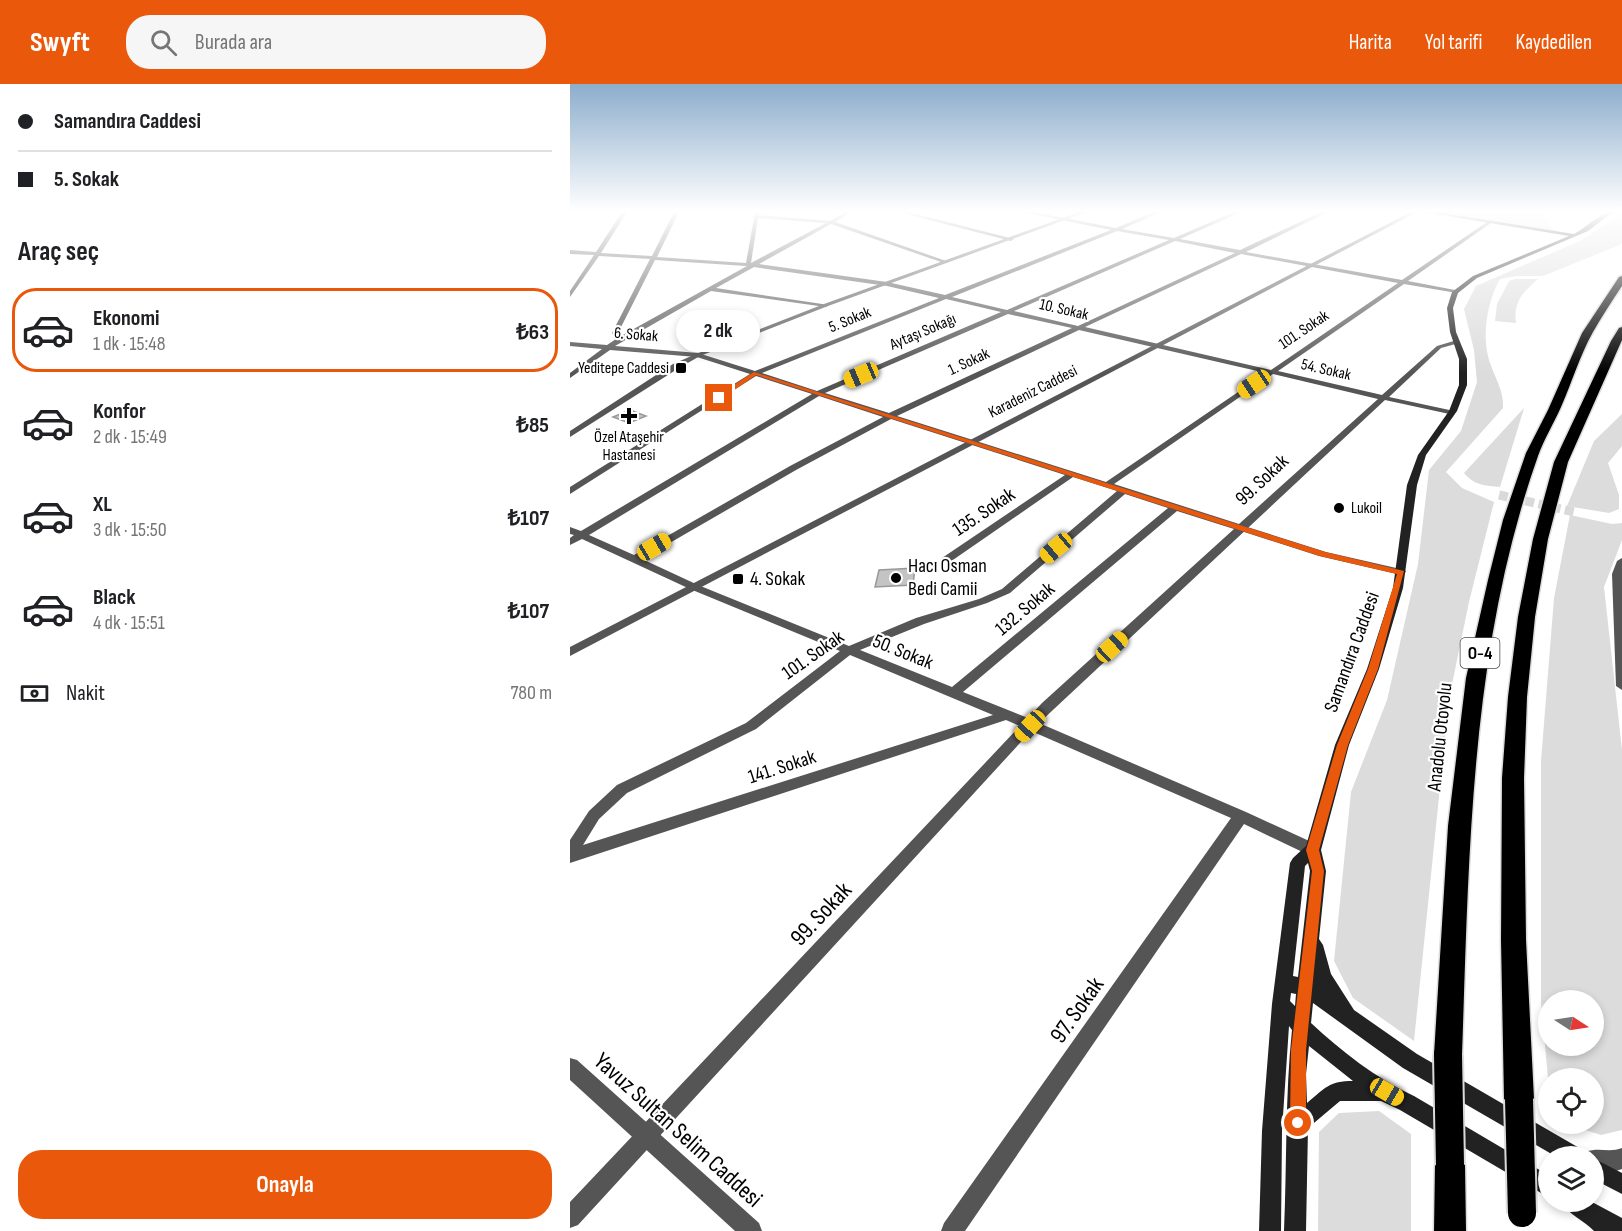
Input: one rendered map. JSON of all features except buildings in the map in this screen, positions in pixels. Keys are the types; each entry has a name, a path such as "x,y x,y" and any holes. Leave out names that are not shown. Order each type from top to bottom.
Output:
{"highway":[{"name":"Anadolu Otoyolu","path":"1450,1231 1448,1055 1459,826 1475,678 1510,520 1532,453 1554,410 1587,333 1622,279"},
{"name":"O-4","path":"1522,1222 1512,899 1512,810 1519,692 1529,597 1542,528 1562,460 1622,330"}],"main road":[{"path":"1455,292 1474,277 1502,266"},
{"name":"Samandıra Caddesi","path":"1295,1231 1297,1074 1300,1026 1313,932 1318,871 1313,850 1342,745 1373,669 1401,572 1406,520 1415,475 1422,455 1451,413 1463,385 1463,359 1450,308 1455,292"},
{"path":"1270,1231 1272,1131 1281,1004 1298,863 1313,850"},
{"path":"1313,932 1320,971 1329,990 1355,1022"},
{"path":"1284,983 1306,987 1410,1061 1557,1146"},
{"path":"1281,1004 1300,1026 1330,1054 1367,1080 1538,1181"},
{"path":"1298,1123 1337,1091 1382,1091 1407,1103"},
{"path":"1604,1174 1622,1184"},
{"path":"1590,1212 1622,1230"},
{"path":"1593,1214 1608,1231"}],"street":[{"path":"570,295 590,266"},
{"path":"620,339 615,333 651,266"},
{"path":"570,376 620,339 749,266"},
{"name":"10. Sokak","path":"754,266 886,284 1160,345"},
{"path":"570,435 676,366 698,355 826,305 936,266"},
{"name":"5. Sokak","path":"570,491 756,373 1026,266"},
{"name":"Aytaşı Sokağı","path":"570,542 818,393 1115,266"},
{"name":"1. Sokak","path":"635,559 793,468 890,416 1212,266"},
{"name":"Karadeniz Caddesi","path":"570,652 1313,266"},
{"path":"1317,266 1455,292"},
{"name":"101. Sokak","path":"1107,485 1427,266"},
{"path":"709,289 826,305"},
{"name":"99. Sokak","path":"570,1217 1047,706 1439,348 1457,342"},
{"name":"6. Sokak","path":"570,344 698,355 1323,554 1401,572"},
{"name":"54. Sokak","path":"1160,345 1451,413"},
{"name":"135. Sokak","path":"946,560 1072,474"},
{"name":"101. Sokak","path":"570,855 594,815 622,789 751,726 849,650 920,621 1006,591 1124,490"},
{"name":"132. Sokak","path":"953,693 1175,507"},
{"path":"570,530 694,586"},
{"path":"1622,561 1617,574 1622,686"},
{"name":"50. Sokak","path":"694,586 1006,715 1241,816 1313,850"},
{"name":"141. Sokak","path":"570,855 1006,715"},
{"name":"97. Sokak","path":"952,1231 1241,816"},
{"name":"Yavuz Sultan Selim Caddesi","path":"570,1067 751,1231"},
{"path":"1604,1160 1616,1161 1622,1158"}],"shaded area":[{"path":"1523,266 1569,266 1543,276 1516,276 1500,279 1489,309 1486,342 1490,363 1501,390 1503,408 1446,472 1462,488 1494,502 1469,602 1449,699 1414,1041 1353,998 1334,961 1351,792 1387,700 1418,564 1429,470 1461,431 1477,382 1474,350 1464,309 1476,286"},
{"path":"1538,279 1520,298 1516,309 1516,323 1495,321 1497,304 1509,281"},
{"path":"1524,408 1500,487 1471,480 1464,473"},
{"path":"1622,414 1622,446 1608,463 1619,495 1619,509 1609,513 1567,506 1594,441"},
{"path":"1570,515 1612,524 1622,523 1622,540 1604,587 1622,750 1622,1130 1601,1135 1598,1134 1604,1134 1604,1068 1547,1068 1546,1056 1604,1056 1604,990 1541,990 1541,761 1554,598"},
{"path":"1379,1111 1411,1134 1411,1231 1318,1231 1319,1132 1339,1113"}],"tunnel":[{"path":"1499,495 1574,512"}],"place":[{"name":"Yeditepe Caddesi","path":"681,368"},
{"name":"Özel Ataşehir Hastanesi","path":"629,416"},
{"name":"Lukoil","path":"1339,508"},
{"name":"Hacı Osman Bedi Camii","path":"896,578"},
{"name":"4. Sokak","path":"738,579"}],"route":[{"path":"719,398 756,373 1323,554 1401,572 1373,669 1342,745 1313,850 1318,871 1313,932 1298,1050 1298,1123"}]}
